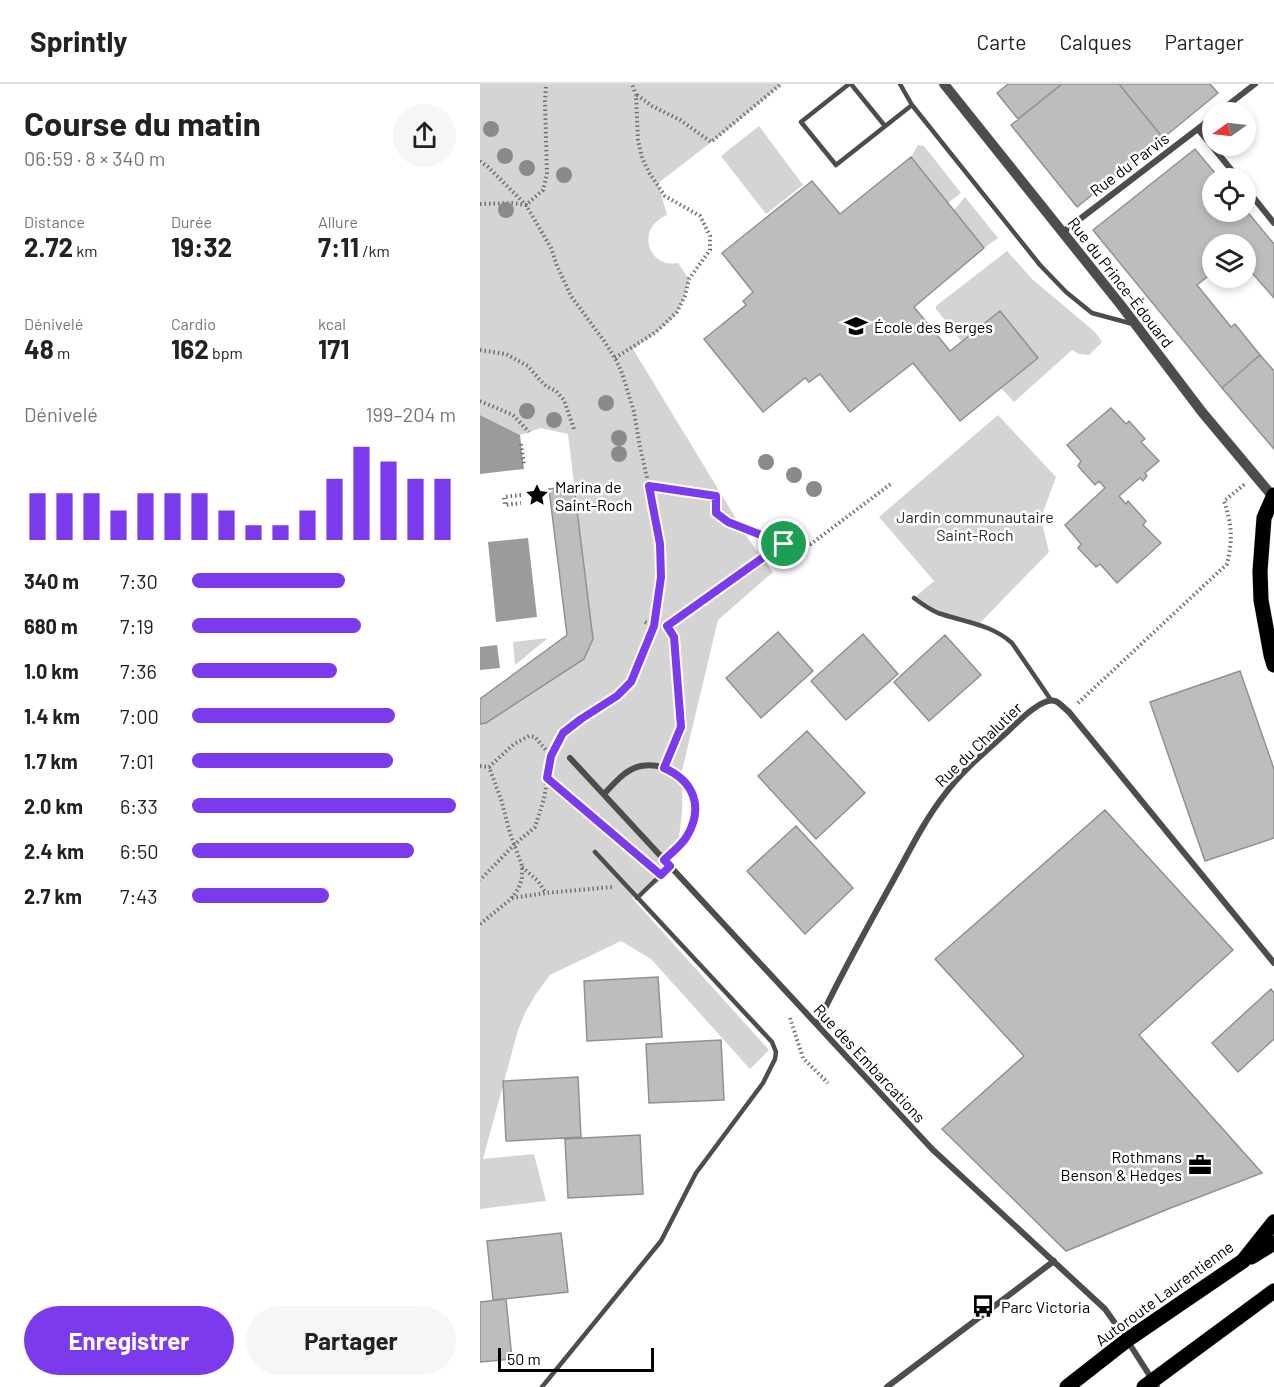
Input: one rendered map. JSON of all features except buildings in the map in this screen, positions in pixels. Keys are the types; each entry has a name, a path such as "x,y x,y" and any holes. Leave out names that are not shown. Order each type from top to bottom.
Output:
{"main road":[{"path":"1274,498 1264,518 1260,571 1261,600 1274,665"},
{"name":"Autoroute Laurentienne","path":"1067,1387 1128,1340 1243,1261 1274,1222"},
{"path":"1243,1261 1274,1243"},
{"path":"1151,1385 1274,1291"}],"street":[{"name":"Rue du Prince-Édouard","path":"944,84 1137,326 1202,412 1274,498"},
{"path":"1232,102 1255,84"},
{"name":"Rue du Parvis","path":"1063,232 1202,126"},
{"path":"1198,129 1230,168"},
{"path":"1256,201 1274,223"},
{"path":"1051,700 1056,701 1069,712 1274,963"},
{"name":"Rue du Chalutier","path":"817,1025 908,854 946,792 973,763 1024,717 1039,704 1051,700"},
{"name":"Rue des Embarcations","path":"570,758 932,1149 1105,1309 1128,1340 1151,1385"},
{"path":"604,794 621,777 641,766 664,768 676,773 688,784 695,798 695,812 691,827 686,838 664,860"},
{"path":"887,1387 1053,1261"}],"lane":[{"path":"885,126 850,84 801,122 836,165 912,105"},
{"path":"900,84 912,105 1040,265 1066,292 1092,313 1137,326"},
{"path":"914,598 939,613 992,629 1004,635 1051,700"},
{"path":"542,1387 655,1249 667,1231 696,1173 760,1088 775,1059 776,1052 772,1042 596,852"},
{"path":"637,898 670,866"}],"path":[{"path":"480,204 526,205 543,190 547,174 546,84"},
{"path":"615,358 656,332 677,312 685,296 689,279 710,250 710,236 700,216 665,195 642,158 638,140 636,95 632,84"},
{"path":"636,95 680,120 711,142 781,84"},
{"path":"480,162 488,167 526,205 551,248 571,296 615,358 622,373 634,412 660,544 661,577 654,626 631,682 617,696 563,733 551,756 544,799 535,827 480,880"},
{"path":"480,350 506,354 528,366 546,386 564,400 574,429"},
{"path":"480,401 513,415 529,432"},
{"path":"521,444 524,464"},
{"path":"1069,712 1227,564 1232,543 1230,518 1224,501 1255,476"},
{"path":"648,488 716,496 716,513 728,522 784,544 811,544 892,483"},
{"path":"521,495 504,497 505,505 521,503"},
{"path":"645,622 654,626 667,626 784,544"},
{"path":"664,768 681,727 674,637 667,626"},
{"path":"480,766 489,767 514,744 529,736 535,737 551,756"},
{"path":"480,924 511,898 522,879 522,866 489,767"},
{"path":"547,778 661,875"},
{"path":"522,866 546,893"},
{"path":"511,898 620,886"},
{"path":"784,1011 792,1020 803,1058 828,1083"}],"green space":[{"path":"480,84 782,84 730,128 658,183 667,215 657,221 651,229 649,246 659,260 678,263 689,279 682,303 674,316 657,332 633,349 749,540 773,572 718,620 681,775 682,816 673,859 660,881 632,898 769,1050 750,1069 651,959 621,941 550,975 536,994 518,1030 483,1159 534,1154 546,1201 480,1209 480,724 486,723 584,659 593,639 568,434 541,428 520,435 480,415"},
{"path":"759,126 803,185 766,214 721,156"},
{"path":"918,145 924,146 961,193 948,203 911,157"},
{"path":"965,197 998,238 984,248 953,210"},
{"path":"1007,251 1032,279 1095,332 1102,342 1089,355 1079,354 1072,350 1014,402 1001,388 1038,358 1000,311 962,342 936,309 936,306"},
{"name":"Jardin communautaire Saint-Roch","path":"998,415 1056,477 1041,518 1049,552 978,625 939,613 914,598 934,581 879,517"},
{"path":"548,638 515,665 513,642"}],"shaded area":[{"path":"480,415 520,435 524,469 480,474"},
{"path":"528,538 537,617 496,622 488,542"},
{"path":"497,645 500,668 480,670 480,647"}],"place":[{"name":"École des Berges","path":"856,326"},
{"name":"Marina de Saint-Roch","path":"537,495"},
{"name":"Rothmans Benson & Hedges","path":"1200,1165"},
{"name":"Parc Victoria","path":"983,1306"}],"route":[{"path":"649,486 716,496 716,513 728,522 784,544 667,626 674,637 681,727 664,768 676,773 688,784 695,798 695,812 686,838 664,860 670,866 661,875 547,778 551,756 563,733 617,696 631,682 654,626 661,577 660,544 649,486"}]}
